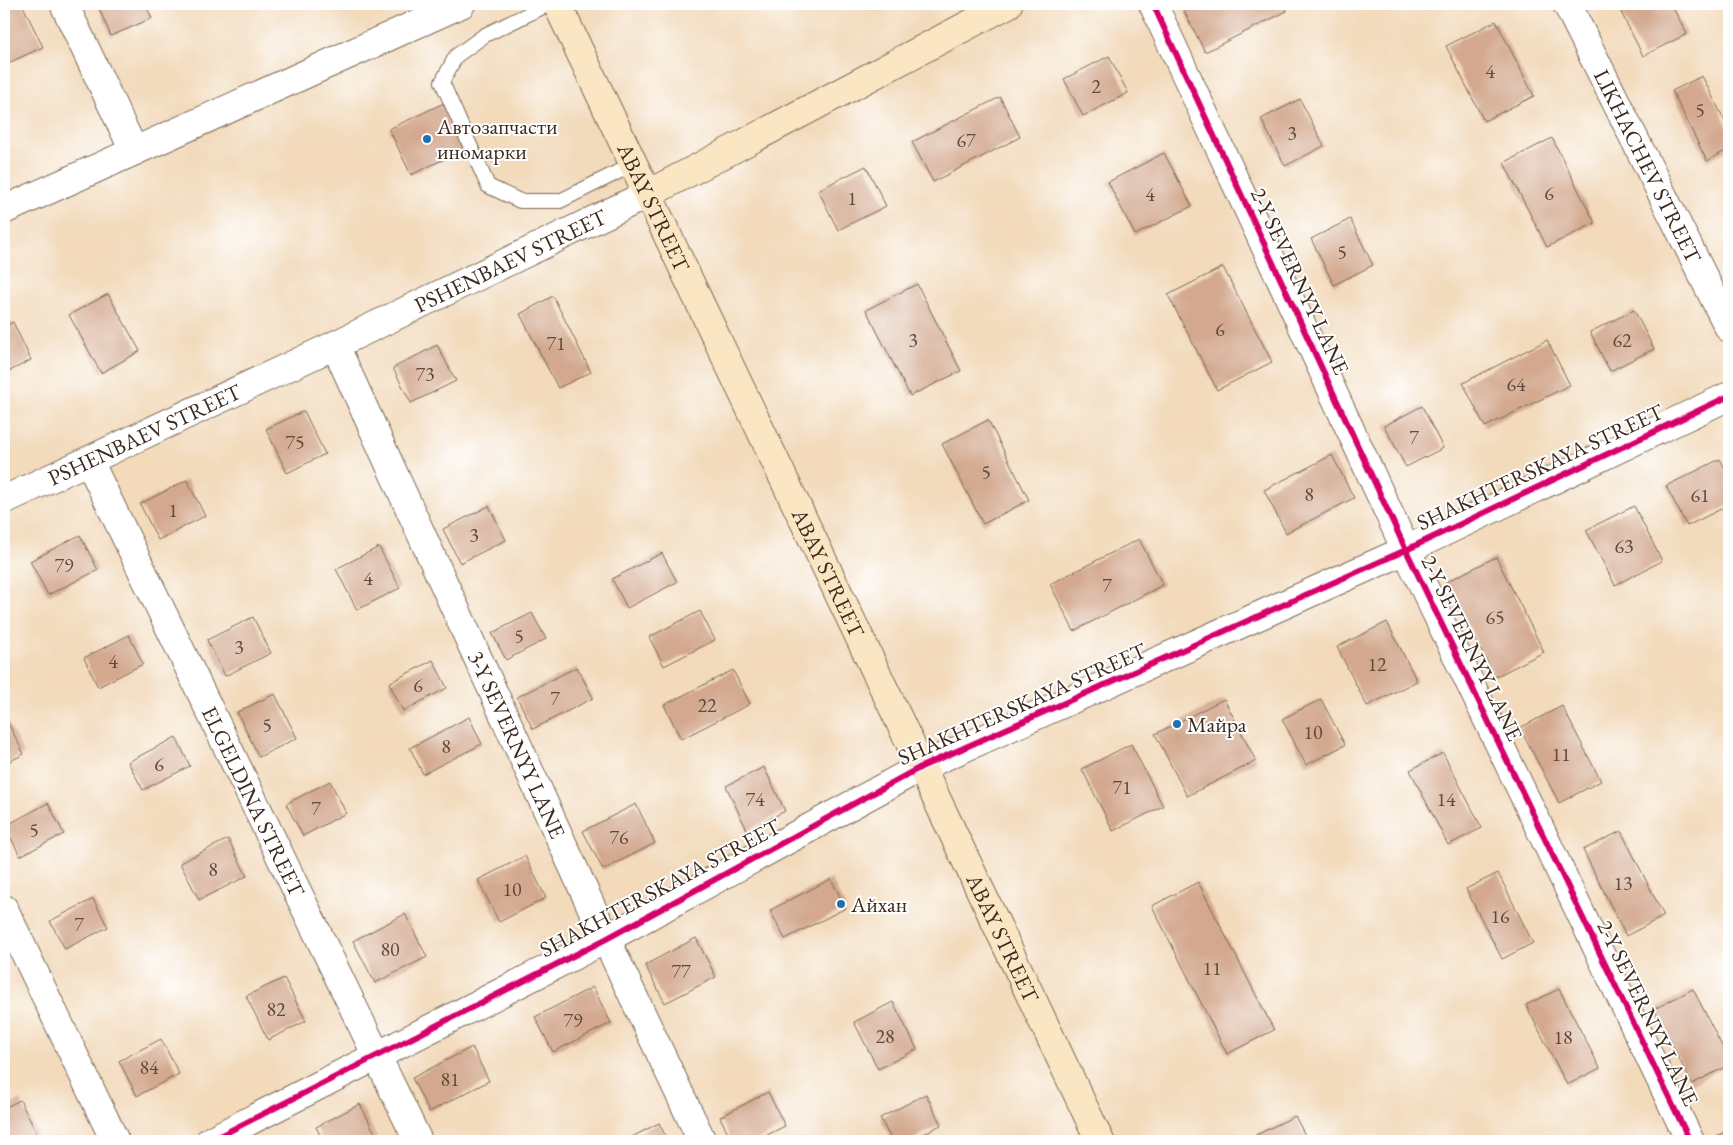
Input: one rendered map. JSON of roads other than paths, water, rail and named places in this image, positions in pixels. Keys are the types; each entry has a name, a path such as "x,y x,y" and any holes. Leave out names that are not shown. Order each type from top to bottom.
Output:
{"main road":[{"name":"ABAY STREET","path":"558,4 634,164 650,193 920,767 1100,1141"},
{"name":"PSHENBAEV STREET","path":"650,193 1008,4"}],"street":[{"path":"64,4 134,151"},
{"path":"4,210 462,4"},
{"name":"2-Y SEVERNYY LANE","path":"1153,4 1406,550 1690,1141"},
{"name":"LIKHACHEV STREET","path":"1567,4 1729,328"},
{"name":"PSHENBAEV STREET","path":"4,500 335,345 650,193"},
{"name":"3-Y SEVERNYY LANE","path":"335,345 606,939 702,1141"},
{"name":"SHAKHTERSKAYA STREET","path":"210,1141 606,939 920,767 1406,550 1729,396"},
{"name":"ELGELDINA STREET","path":"89,461 418,1141"},
{"path":"4,909 115,1141"}],"lane":[{"path":"548,4 485,35 456,56 442,82 488,186 520,201 560,201 634,164"}],"place":[{"name":"Автозапчасти иномарки","path":"427,139"},
{"name":"Майра","path":"1177,724"},
{"name":"Айхан","path":"841,904"}]}
